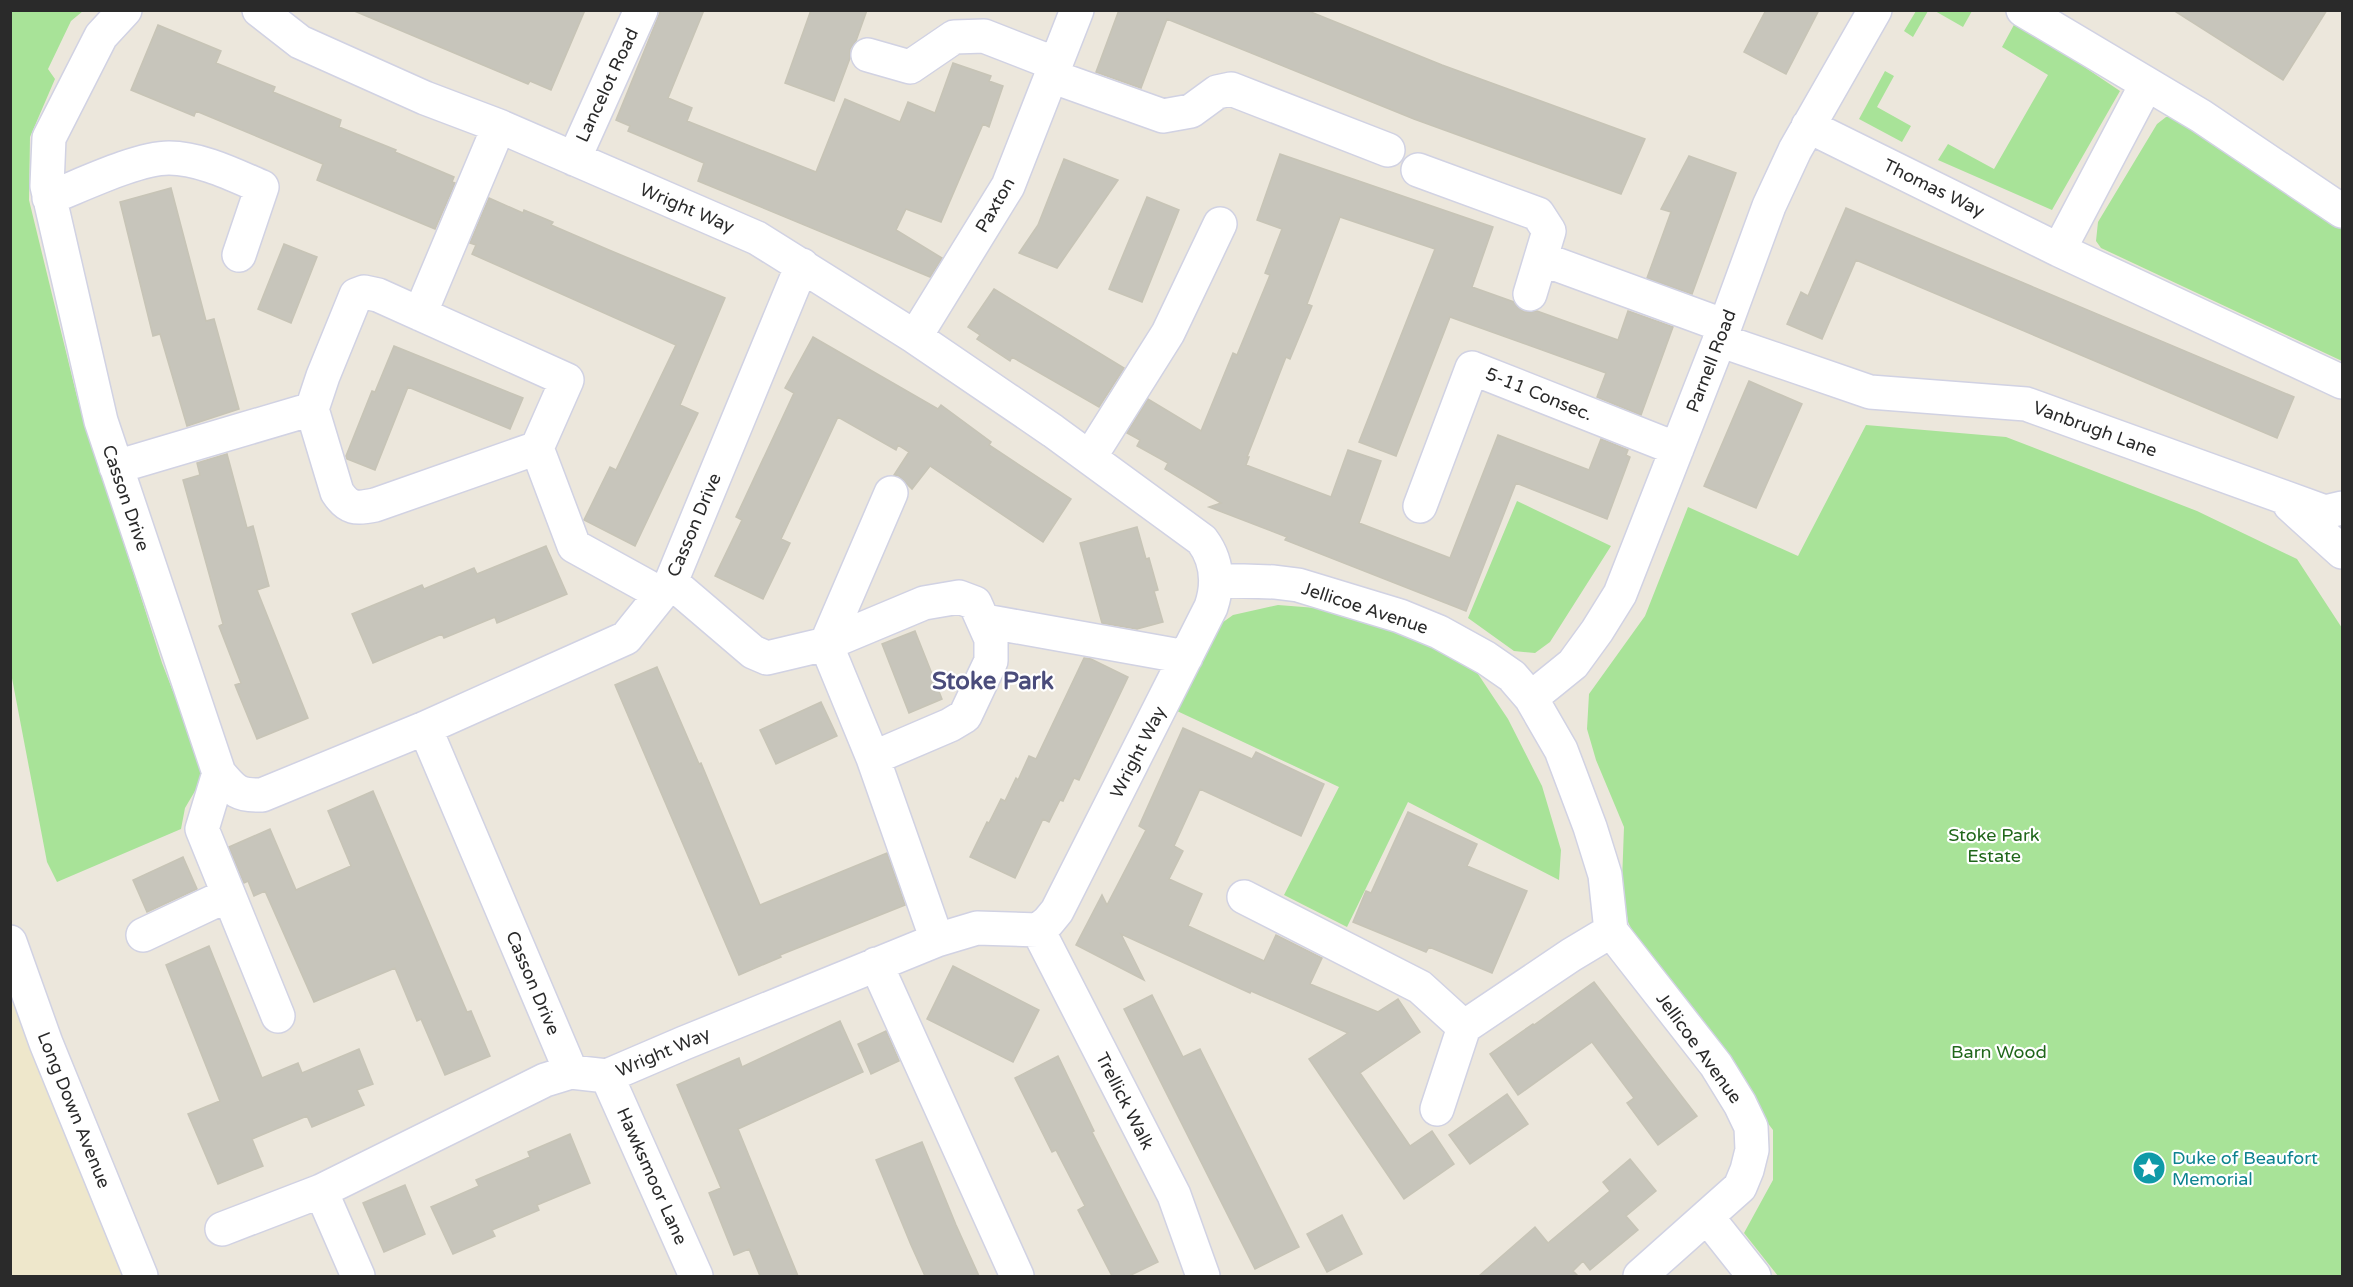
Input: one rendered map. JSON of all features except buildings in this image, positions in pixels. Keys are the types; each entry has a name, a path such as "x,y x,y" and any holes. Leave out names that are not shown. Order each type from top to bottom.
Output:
{"street":[{"name":"Casson Drive","path":"125,10 101,36 49,138 47,186 101,421 116,467 219,773 233,790 246,796 262,795 426,728 626,638 666,588 802,266"},
{"name":"Wright Way","path":"222,1229 321,1191 545,1080 571,1072 607,1076 876,964 937,940 976,928 1038,930 1057,910 1186,657 1211,607 1216,580 1214,561 1202,540 1090,457 915,337 757,238 499,126 426,98 300,42 259,10"},
{"name":"Lancelot Road","path":"574,159 641,10"},
{"name":"Paxton","path":"915,337 1008,186 1077,10"},
{"name":"Parnell Road","path":"1531,698 1573,664 1620,594 1769,206 1795,150 1875,10"},
{"path":"2023,10 2201,116 2343,211"},
{"path":"868,55 910,68 954,37 984,36 1053,70 1163,116 1191,111 1217,93 1231,89 1388,150"},
{"path":"2059,250 2146,85"},
{"path":"420,314 499,126"},
{"name":"Thomas Way","path":"1808,126 2059,250 2343,382"},
{"path":"49,198 140,163 169,158 201,164 262,187 239,255"},
{"path":"1418,170 1538,214 1549,231 1530,294"},
{"path":"1090,457 1168,333 1220,224"},
{"name":"Vanbrugh Lane","path":"1542,260 1870,392 2026,404 2279,496 2343,552"},
{"path":"537,448 375,505 354,507 344,503 336,492 312,409 322,376 356,295 364,292 378,295 567,380 537,448 574,546 666,588 753,652 767,658 826,644 924,603 959,597 975,603 985,621 991,639 991,661 965,716 950,725 873,758"},
{"name":"5-11 Consec.","path":"1420,506 1472,368 1677,449"},
{"path":"116,467 312,409"},
{"path":"891,493 826,644 873,758 937,940"},
{"path":"2279,496 2325,512 2343,508"},
{"name":"Jellicoe Avenue","path":"1216,580 1254,580 1298,585 1400,616 1438,632 1486,658 1512,676 1531,698 1561,750 1587,818 1605,875 1611,931 1716,1065 1751,1127 1752,1150 1748,1170 1740,1187 1641,1276"},
{"path":"985,621 1186,657"},
{"name":"Casson Drive","path":"426,728 571,1072"},
{"path":"219,773 202,829 278,1016"},
{"path":"143,935 228,896"},
{"path":"1244,897 1420,987 1464,1027"},
{"name":"Trellick Walk","path":"1038,930 1174,1195 1203,1276"},
{"path":"1437,1109 1464,1027 1611,931"},
{"name":"Long Down Avenue","path":"10,942 46,1043 141,1276"},
{"path":"876,964 1017,1276"},
{"name":"Hawksmoor Lane","path":"607,1076 696,1276"},
{"path":"321,1191 358,1276"},
{"path":"1708,1218 1754,1276"}],"shaded area":[{"path":"10,942 141,1276 11,1276"}],"green space":[{"path":"1972,10 1963,27 1935,11"},
{"path":"10,11 83,11 71,21 48,69 55,79 30,137 29,200 77,397 162,663 205,774 185,808 181,829 57,882 47,862 11,673"},
{"path":"1916,11 1928,11 1913,37 1904,31"},
{"path":"2016,21 2120,91 2052,210 1938,160 1948,144 1994,169 2048,75 2002,47"},
{"path":"1885,71 1894,76 1877,107 1911,126 1902,142 1859,119"},
{"path":"2166,117 2175,117 2342,226 2342,361 2101,248 2096,241 2098,222 2157,124"},
{"name":"Stoke Park Estate","path":"1866,425 2006,437 2197,511 2297,559 2342,628 2342,1276 1778,1276 1744,1233 1773,1180 1773,1130 1650,967 1628,922 1622,882 1624,827 1596,760 1587,729 1589,694 1645,616 1688,507 1798,556"},
{"path":"1517,501 1611,546 1550,642 1535,653 1514,651 1468,618"},
{"path":"1278,605 1329,609 1421,636 1476,671 1508,719 1542,786 1561,850 1559,880 1408,802 1347,927 1284,895 1339,787 1177,711 1219,625 1233,615"}],"place":[{"name":"Duke of Beaufort Memorial","path":"2149,1168"}],"district":[{"name":"Stoke Park","path":"993,681"}],"park label":[{"name":"Barn Wood","path":"1999,1052"}]}
